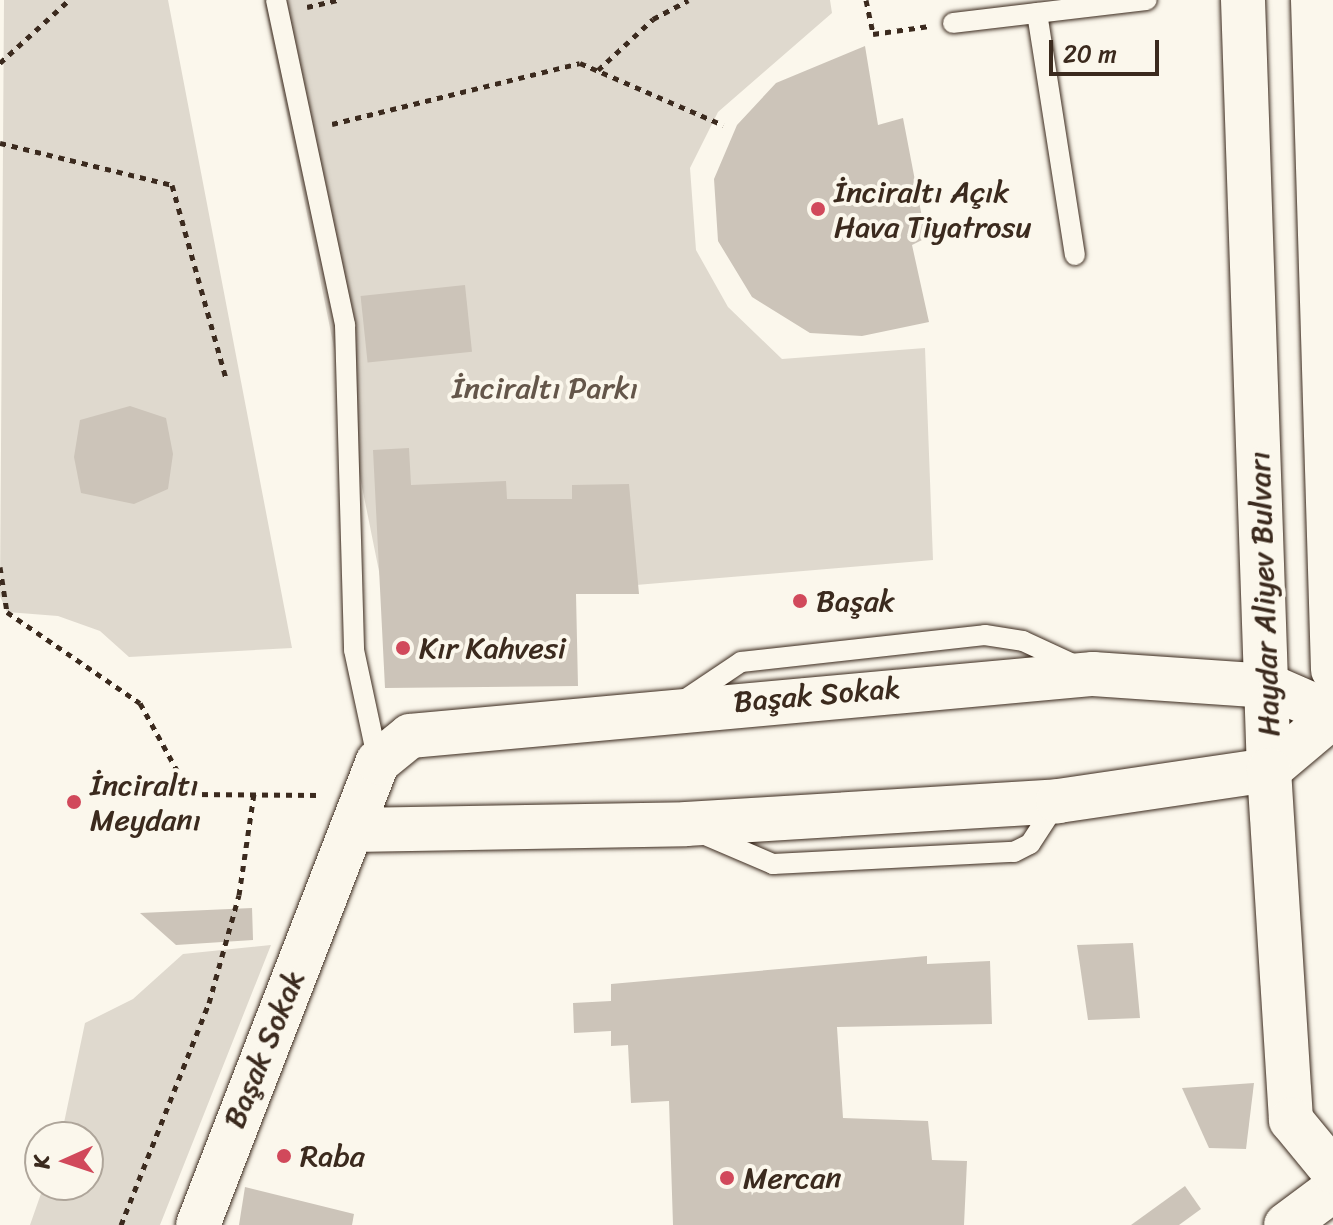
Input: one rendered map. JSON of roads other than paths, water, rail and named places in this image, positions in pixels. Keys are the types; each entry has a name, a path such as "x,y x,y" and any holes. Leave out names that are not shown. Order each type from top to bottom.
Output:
{"street":[{"name":"Haydar Aliyev Bulvarı","path":"1243,0 1269,686 1269,770 1291,1120 1333,1171"},
{"path":"1313,0 1333,670"},
{"name":"Başak Sokak","path":"198,1225 366,796 410,736 674,708 1093,674 1269,686 1333,715"},
{"path":"366,796 686,824 1058,801 1269,770 1333,715"},
{"path":"1286,1225 1333,1190"}],"lane":[{"path":"276,0 345,325 354,650 366,796"},
{"path":"953,23 1147,0"},
{"path":"1037,13 1075,255"}],"place":[{"name":"İnciraltı Açık Hava Tiyatrosu","path":"818,209"},
{"name":"Başak","path":"800,601"},
{"name":"Kır Kahvesi","path":"403,648"},
{"name":"İnciraltı Meydanı","path":"74,802"},
{"name":"Raba","path":"284,1156"},
{"name":"Mercan","path":"727,1178"}],"park label":[{"name":"İnciraltı Parkı","path":"545,388"}]}
